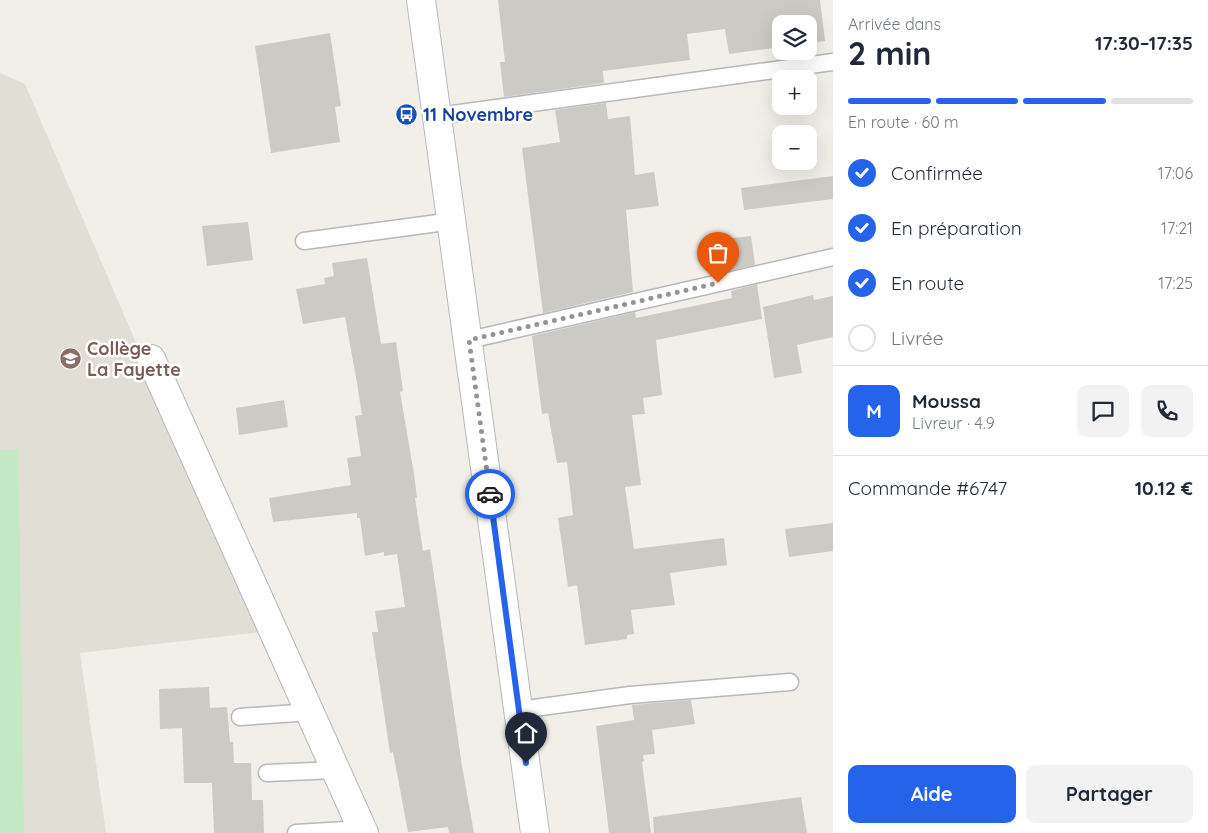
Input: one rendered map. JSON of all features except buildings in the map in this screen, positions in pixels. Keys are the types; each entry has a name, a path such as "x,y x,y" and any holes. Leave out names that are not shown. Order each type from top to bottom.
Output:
{"main road":[{"path":"422,0 535,833"},
{"path":"151,359 363,831"}],"lane":[{"path":"438,116 833,62"},
{"path":"304,240 453,221"},
{"path":"469,340 833,257"},
{"path":"519,710 630,695 790,682"},
{"path":"240,716 311,712"},
{"path":"267,773 336,770"},
{"path":"296,833 363,831"}],"shaded area":[{"name":"Collège La Fayette","path":"0,73 25,84 260,632 80,653 106,833 0,833"}],"green space":[{"path":"18,449 24,833 0,833 0,450"}],"way so far":[{"path":"490,494 469,340 718,283"}],"place":[{"name":"11 Novembre","path":"407,114"},
{"name":"Collège La Fayette","path":"71,358"}],"route":[{"path":"490,494 526,763"}]}
